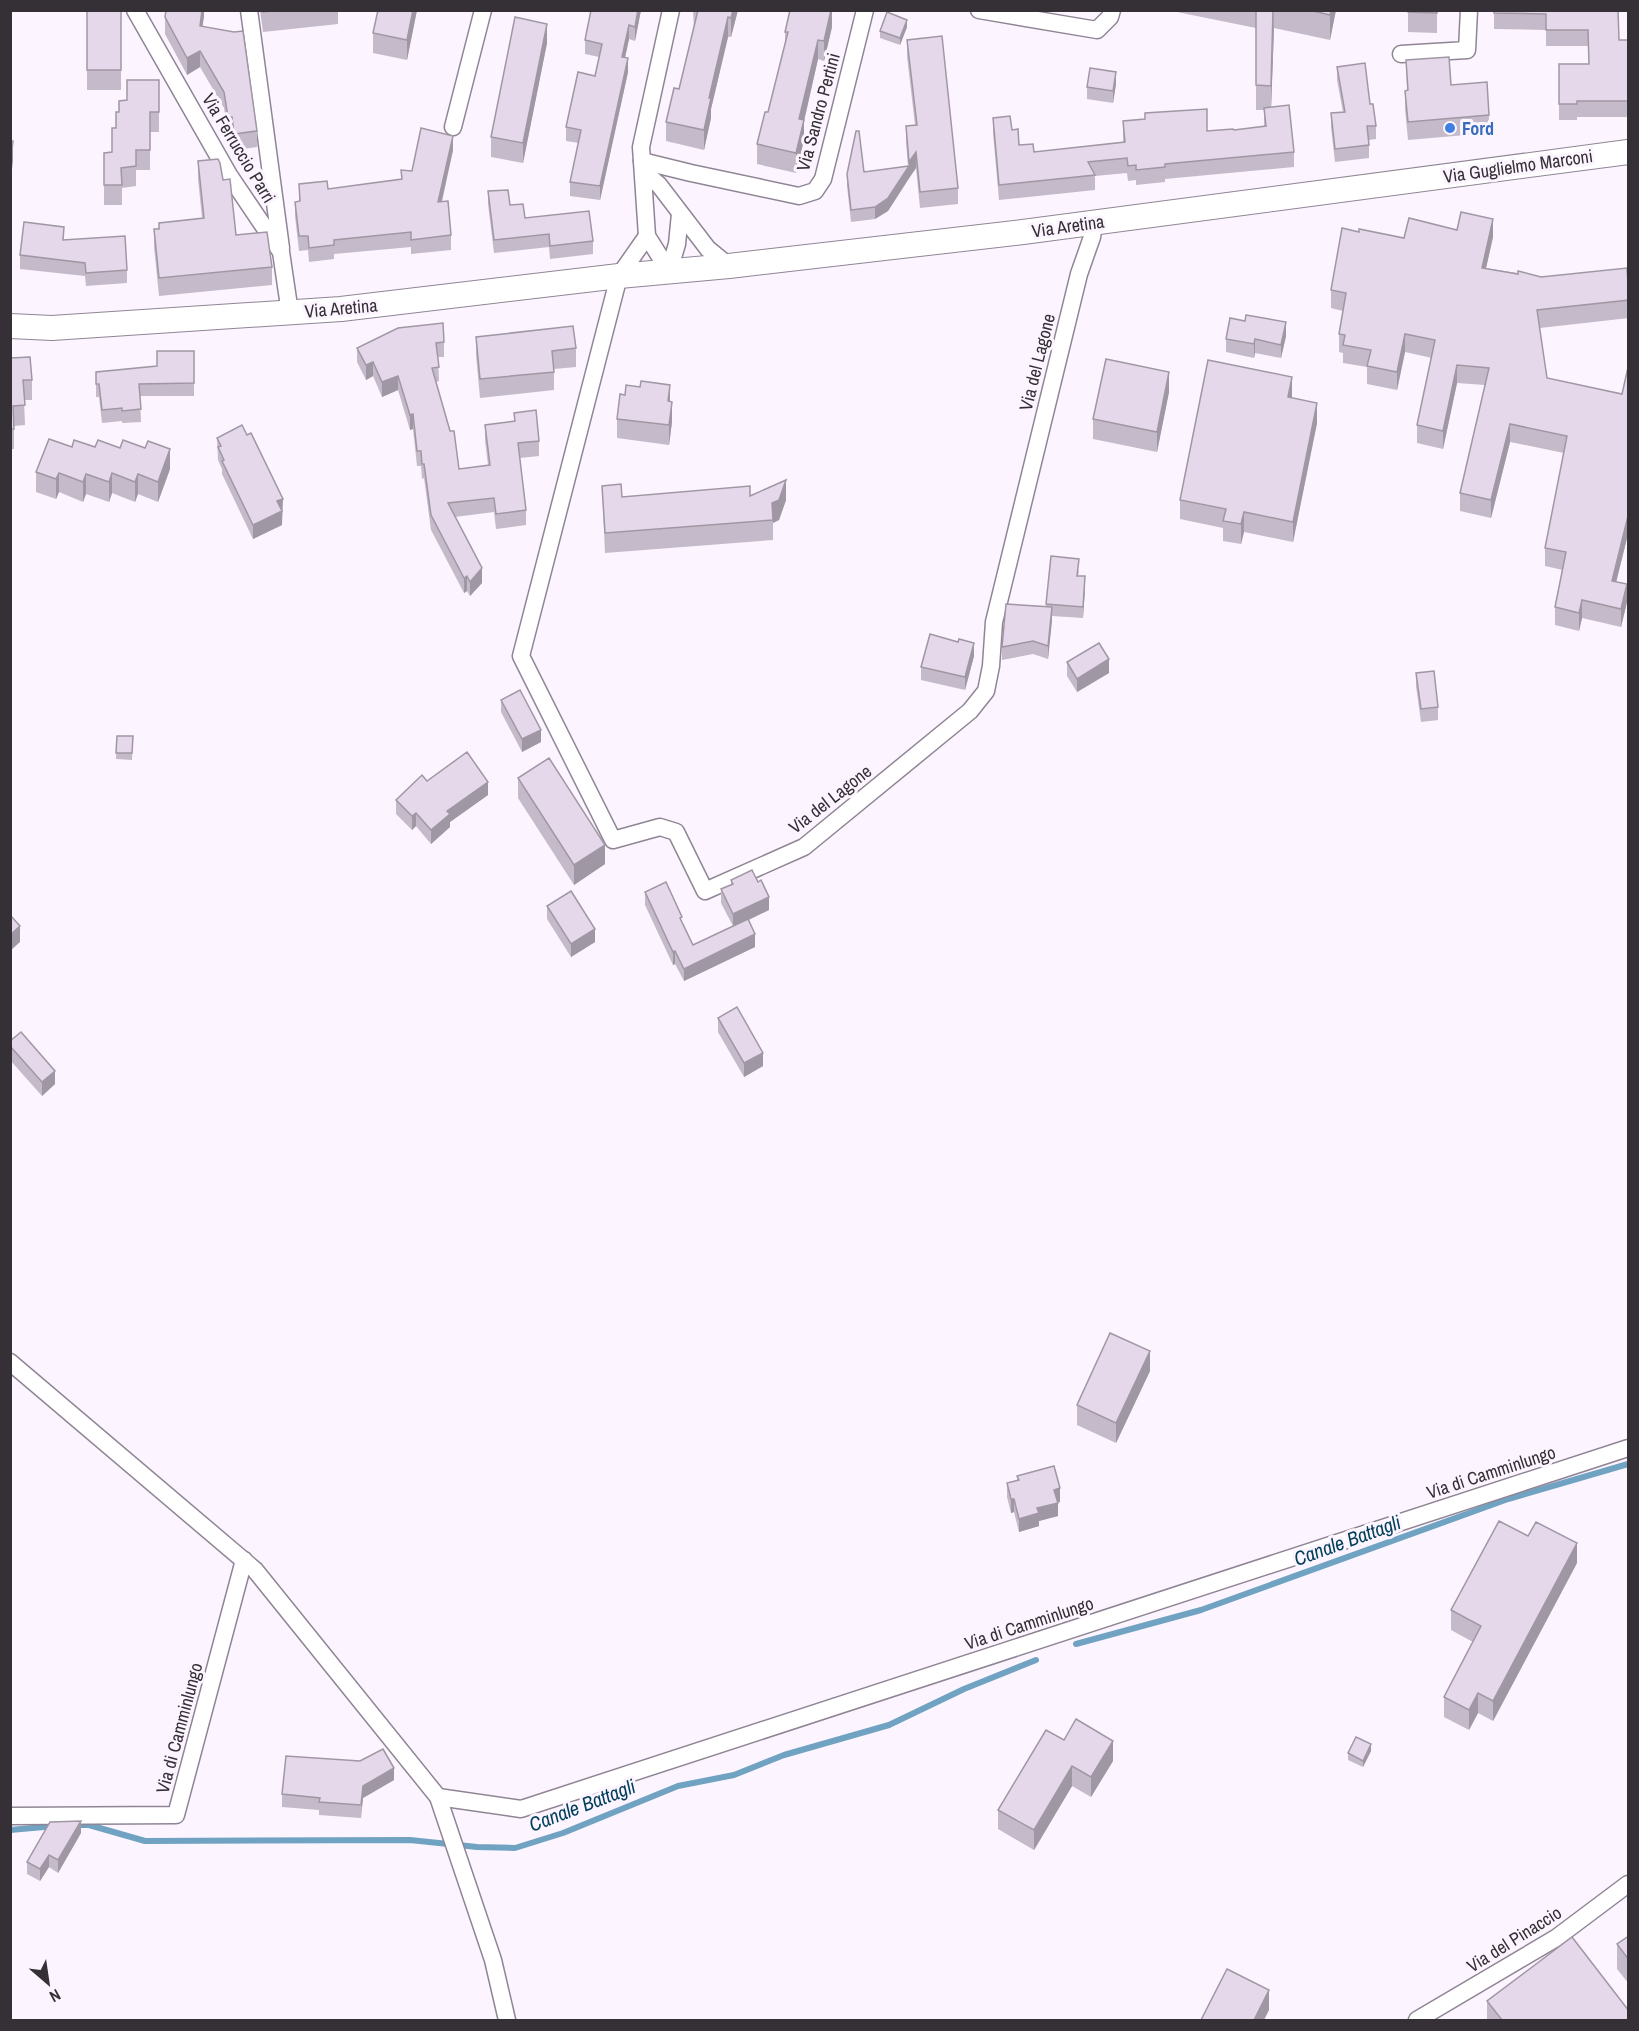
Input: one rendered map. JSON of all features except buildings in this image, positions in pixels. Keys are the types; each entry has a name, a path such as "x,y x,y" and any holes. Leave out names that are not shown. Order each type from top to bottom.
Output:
{"street":[{"name":"Via Ferruccio Parri","path":"135,10 230,175 281,252 290,313"},
{"path":"249,10 281,252"},
{"path":"453,127 483,10"},
{"path":"669,271 647,236 643,204 641,147 671,10"},
{"name":"Via Sandro Pertini","path":"642,166 691,173 799,196 815,191 823,179 865,10"},
{"path":"979,10 1097,30 1110,17 1112,10"},
{"path":"1401,54 1467,50 1468,10"},
{"name":"Via Guglielmo Marconi","path":"1407,181 1629,152"},
{"path":"642,166 659,184 708,249 729,266"},
{"name":"Via Aretina","path":"729,266 1094,223 1407,181"},
{"path":"669,271 677,244 680,214"},
{"name":"Via del Lagone","path":"619,276 521,656 614,840 660,827 676,832 705,891 804,847 970,711 986,691 991,666 994,622 1079,274 1092,237 1094,223"},
{"path":"619,276 647,236"},
{"path":"669,271 729,266"},
{"name":"Via Aretina","path":"10,326 52,328 341,309 669,271"},
{"path":"10,1362 255,1570 438,1797 494,1960 507,2020"},
{"name":"Via di Camminlungo","path":"438,1797 521,1809 1629,1448"},
{"name":"Via di Camminlungo","path":"10,1816 176,1815 244,1560"},
{"name":"Via del Pinaccio","path":"1417,2020 1556,1938 1629,1884"}],"waterway":[{"name":"Canale Battagli","path":"1076,1644 1201,1610 1508,1499 1628,1464"},
{"name":"Canale Battagli","path":"74,1825 89,1825 145,1841 410,1840 477,1847 515,1848 563,1833 678,1786 734,1775 784,1755 889,1725 964,1689 1036,1660"},
{"name":"Canale Battagli","path":"10,1830 55,1826"}],"place":[{"name":"Ford","path":"1450,128"}]}
